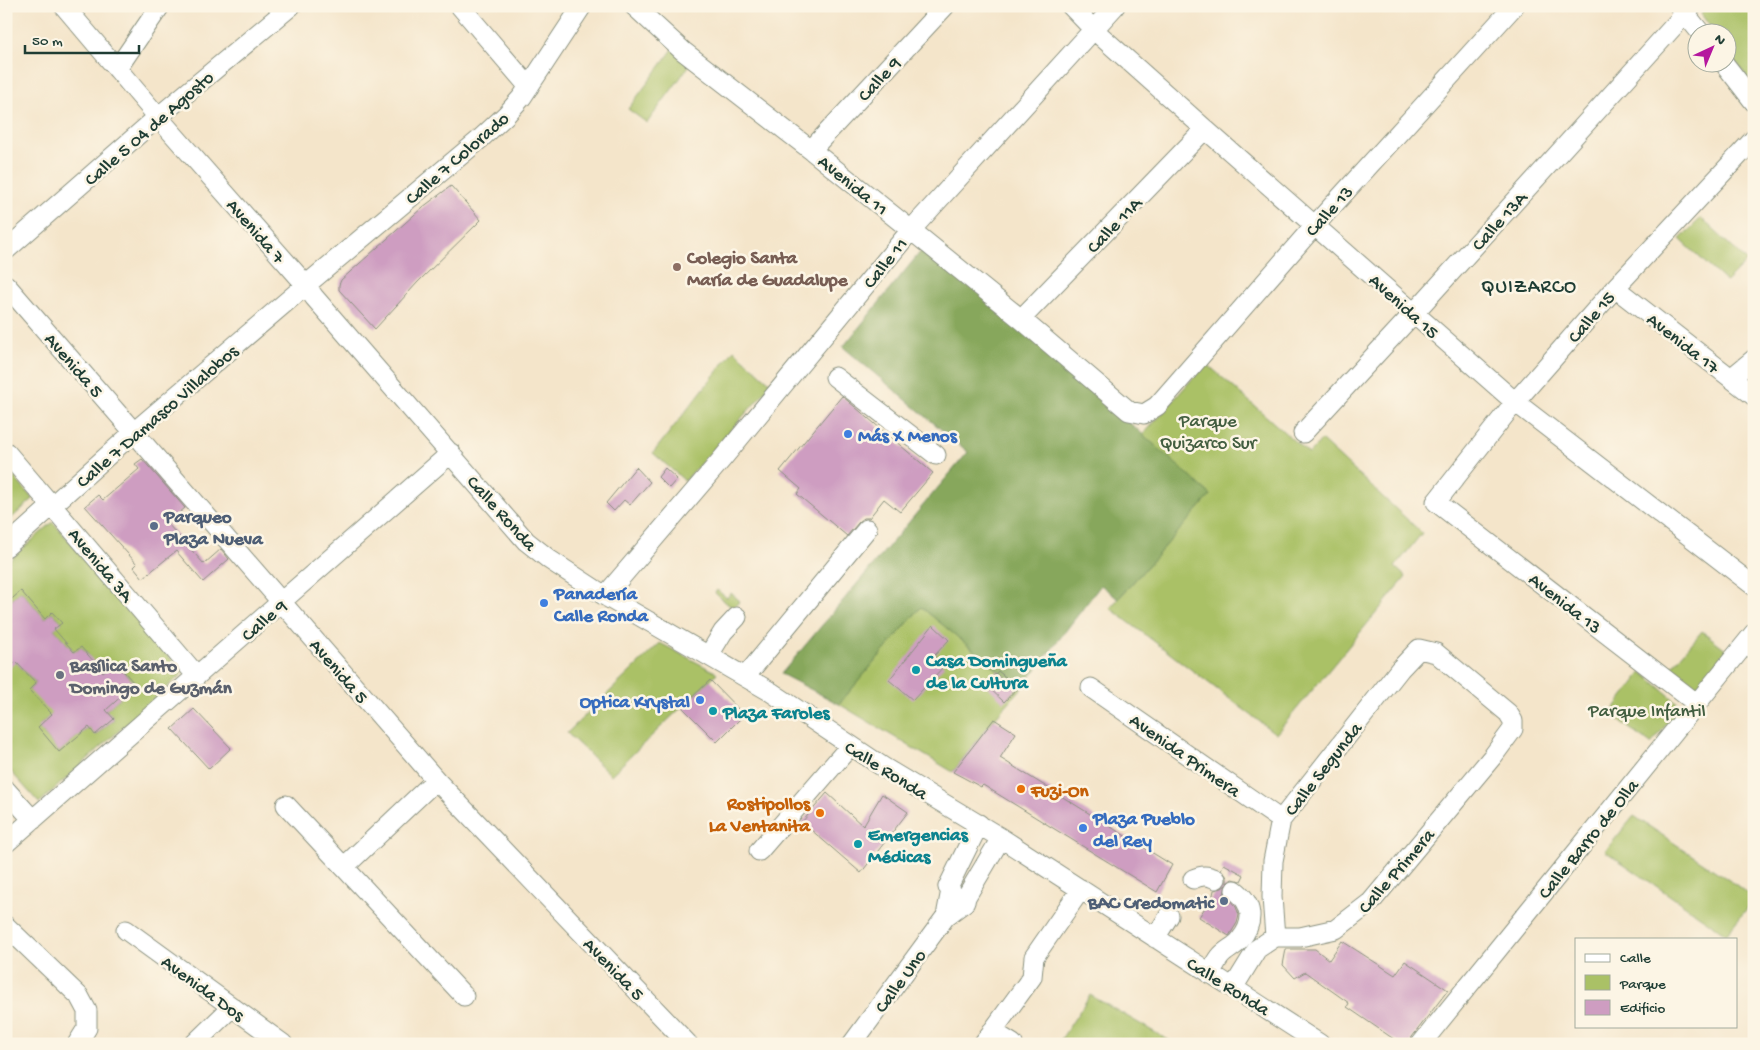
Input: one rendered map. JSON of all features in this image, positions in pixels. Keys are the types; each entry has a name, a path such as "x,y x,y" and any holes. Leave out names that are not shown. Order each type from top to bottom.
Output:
{"street":[{"name":"Avenida 7","path":"64,6 158,117 451,453"},
{"path":"117,69 160,6"},
{"name":"Calle 5 04 de Agosto","path":"6,250 158,117 291,6"},
{"path":"460,6 529,87"},
{"name":"Calle 7 Colorado","path":"306,285 480,140 506,115 529,87 582,6"},
{"name":"Avenida 11","path":"634,6 683,51 911,230 1021,319 1129,411 1144,414"},
{"name":"Calle 9","path":"811,150 945,6"},
{"name":"Avenida 15","path":"1071,6 1094,30 1413,314 1515,402 1754,586"},
{"name":"Calle 11","path":"605,596 722,459 911,230 1115,6"},
{"name":"Calle 13","path":"1144,414 1156,406 1315,225 1514,6"},
{"path":"1685,9 1693,22"},
{"name":"Calle 13A","path":"1303,433 1413,314 1685,9"},
{"path":"1731,72 1754,102"},
{"name":"Calle 11A","path":"1021,319 1205,129"},
{"name":"Calle 15","path":"1436,502 1515,402 1614,288 1754,139"},
{"name":"Avenida 5","path":"6,285 436,780 688,1044"},
{"name":"Calle 7 Damasco Villalobos","path":"6,547 134,432 306,285"},
{"name":"Avenida 17","path":"1614,288 1754,396"},
{"path":"1731,378 1754,359"},
{"path":"835,377 936,454"},
{"name":"Avenida 3A","path":"6,452 197,676"},
{"name":"Calle 9","path":"6,843 451,453"},
{"name":"Calle Ronda","path":"451,453 520,534 538,552 605,596 771,692 850,746 928,795 1002,838 1320,1044"},
{"name":"Avenida 13","path":"1436,502 1696,703"},
{"path":"745,677 867,529"},
{"path":"708,655 723,632 737,616"},
{"name":"Calle Barro de Olla","path":"1421,1044 1754,633"},
{"name":"Calle Primera","path":"1275,937 1300,937 1336,929 1354,917 1371,902 1493,756 1513,729 1513,721 1508,714 1436,653 1419,649"},
{"name":"Calle Segunda","path":"1275,937 1272,897 1273,861 1281,820 1400,668 1419,649"},
{"name":"Avenida Primera","path":"1091,688 1281,820"},
{"path":"759,851 850,746"},
{"path":"344,867 436,780"},
{"path":"6,790 32,820"},
{"path":"286,805 464,996"},
{"name":"Calle Uno","path":"946,916 951,890 948,887 979,824"},
{"name":"Calle Uno","path":"852,1044 946,916 965,902 966,897 1002,838"},
{"path":"1193,879 1199,876 1207,876 1216,879"},
{"path":"1013,1044 987,1037 1032,977 1034,957 1081,889"},
{"path":"1210,974 1220,956 1240,940 1249,926 1251,915 1249,906 1243,896 1235,890"},
{"path":"1156,938 1169,916"},
{"path":"6,926 79,996 87,1011 88,1028 77,1044"},
{"name":"Avenida Dos","path":"126,930 283,1044"},
{"path":"1233,988 1257,949 1275,937"},
{"path":"194,1044 231,1008"}],"green space":[{"path":"1708,6 1754,6 1754,87 1738,65 1738,22 1707,22 1701,14"},
{"path":"673,49 689,66 647,123 628,109"},
{"path":"1701,218 1747,261 1726,282 1680,239"},
{"path":"935,250 1211,495 1118,599 1101,585 1021,689 921,607 839,704 781,674 968,452 843,347 921,251"},
{"path":"734,350 772,384 685,481 653,453"},
{"name":"Parque Quizarco Sur","path":"1206,363 1309,454 1321,440 1422,533 1395,567 1406,577 1276,734 1110,608 1211,495 1143,435"},
{"path":"6,468 33,499 6,523"},
{"path":"53,522 183,673 39,803 6,766 6,663 16,662 36,683 29,690 58,709 38,727 59,752 89,727 96,735 114,719 106,710 135,684 115,662 96,678 89,656 81,647 74,652 54,629 62,622 52,612 45,619 21,591 6,604 6,563"},
{"path":"717,590 727,598 731,593 740,601 735,606 730,606 715,593"},
{"path":"921,607 1021,689 994,719 953,772 839,704"},
{"path":"1702,631 1727,650 1695,688 1685,686 1669,670"},
{"path":"660,643 717,673 611,775 567,733"},
{"name":"Parque Infantil","path":"1642,672 1678,703 1675,714 1651,744 1610,714"},
{"path":"1634,816 1754,897 1754,900 1726,934 1605,851"},
{"path":"1090,995 1175,1044 1058,1044"}],"building":[{"path":"451,186 481,220 418,282 375,329 339,290 341,280 423,207"},
{"name":"Más X Menos","path":"842,396 933,473 900,512 884,499 869,518 864,518 859,522 847,536 797,494 801,489 780,471"},
{"name":"Parqueo Plaza Nueva","path":"142,459 185,508 167,523 204,564 221,549 229,559 203,582 176,551 143,578 134,567 137,564 85,506 98,495 103,500 139,469 135,464"},
{"path":"636,467 650,482 630,505 624,500 614,511 606,503"},
{"path":"665,468 677,479 669,488 658,477"},
{"name":"Basílica Santo Domingo de Guzmán","path":"21,591 45,619 52,612 62,623 54,629 74,652 81,647 103,672 115,662 135,684 106,710 114,719 95,735 89,727 59,752 38,727 52,714 29,690 36,683 16,662 6,671 6,604"},
{"name":"Casa Domingueña de la Cultura","path":"933,625 949,640 934,656 944,666 913,700 889,680"},
{"path":"998,671 1018,687 1004,702 986,685"},
{"name":"Plaza Faroles","path":"710,680 744,715 717,742 682,707"},
{"path":"194,709 231,748 209,769 172,729"},
{"name":"Plaza Pueblo del Rey","path":"994,719 1016,733 1000,758 1172,865 1157,892 983,785 981,787 953,772"},
{"path":"827,793 863,826 882,794 908,812 861,873 802,822"},
{"path":"1224,864 1244,875 1241,881 1232,879 1227,883 1227,877 1221,869"},
{"path":"1226,885 1224,894 1236,907 1239,915 1237,923 1229,936 1199,917 1213,895 1214,890"},
{"path":"1342,941 1395,975 1405,961 1448,990 1412,1037 1410,1044 1401,1044 1347,1007 1349,1003 1305,972 1295,978 1283,965 1286,949 1315,949 1329,960"}],"place":[{"name":"Colegio Santa María de Guadalupe","path":"677,267"},
{"name":"Más X Menos","path":"848,434"},
{"name":"Parqueo Plaza Nueva","path":"154,526"},
{"name":"Panadería Calle Ronda","path":"544,603"},
{"name":"Casa Domingueña de la Cultura","path":"916,670"},
{"name":"Basílica Santo Domingo de Guzmán","path":"60,675"},
{"name":"Optica Krystal","path":"700,700"},
{"name":"Plaza Faroles","path":"713,711"},
{"name":"Fuzi-On","path":"1021,789"},
{"name":"Rostipollos La Ventanita","path":"820,813"},
{"name":"Plaza Pueblo del Rey","path":"1083,828"},
{"name":"Emergencias Médicas","path":"858,844"},
{"name":"BAC Credomatic","path":"1224,901"}],"district":[{"name":"QUIZARCO","path":"1529,285"}]}
